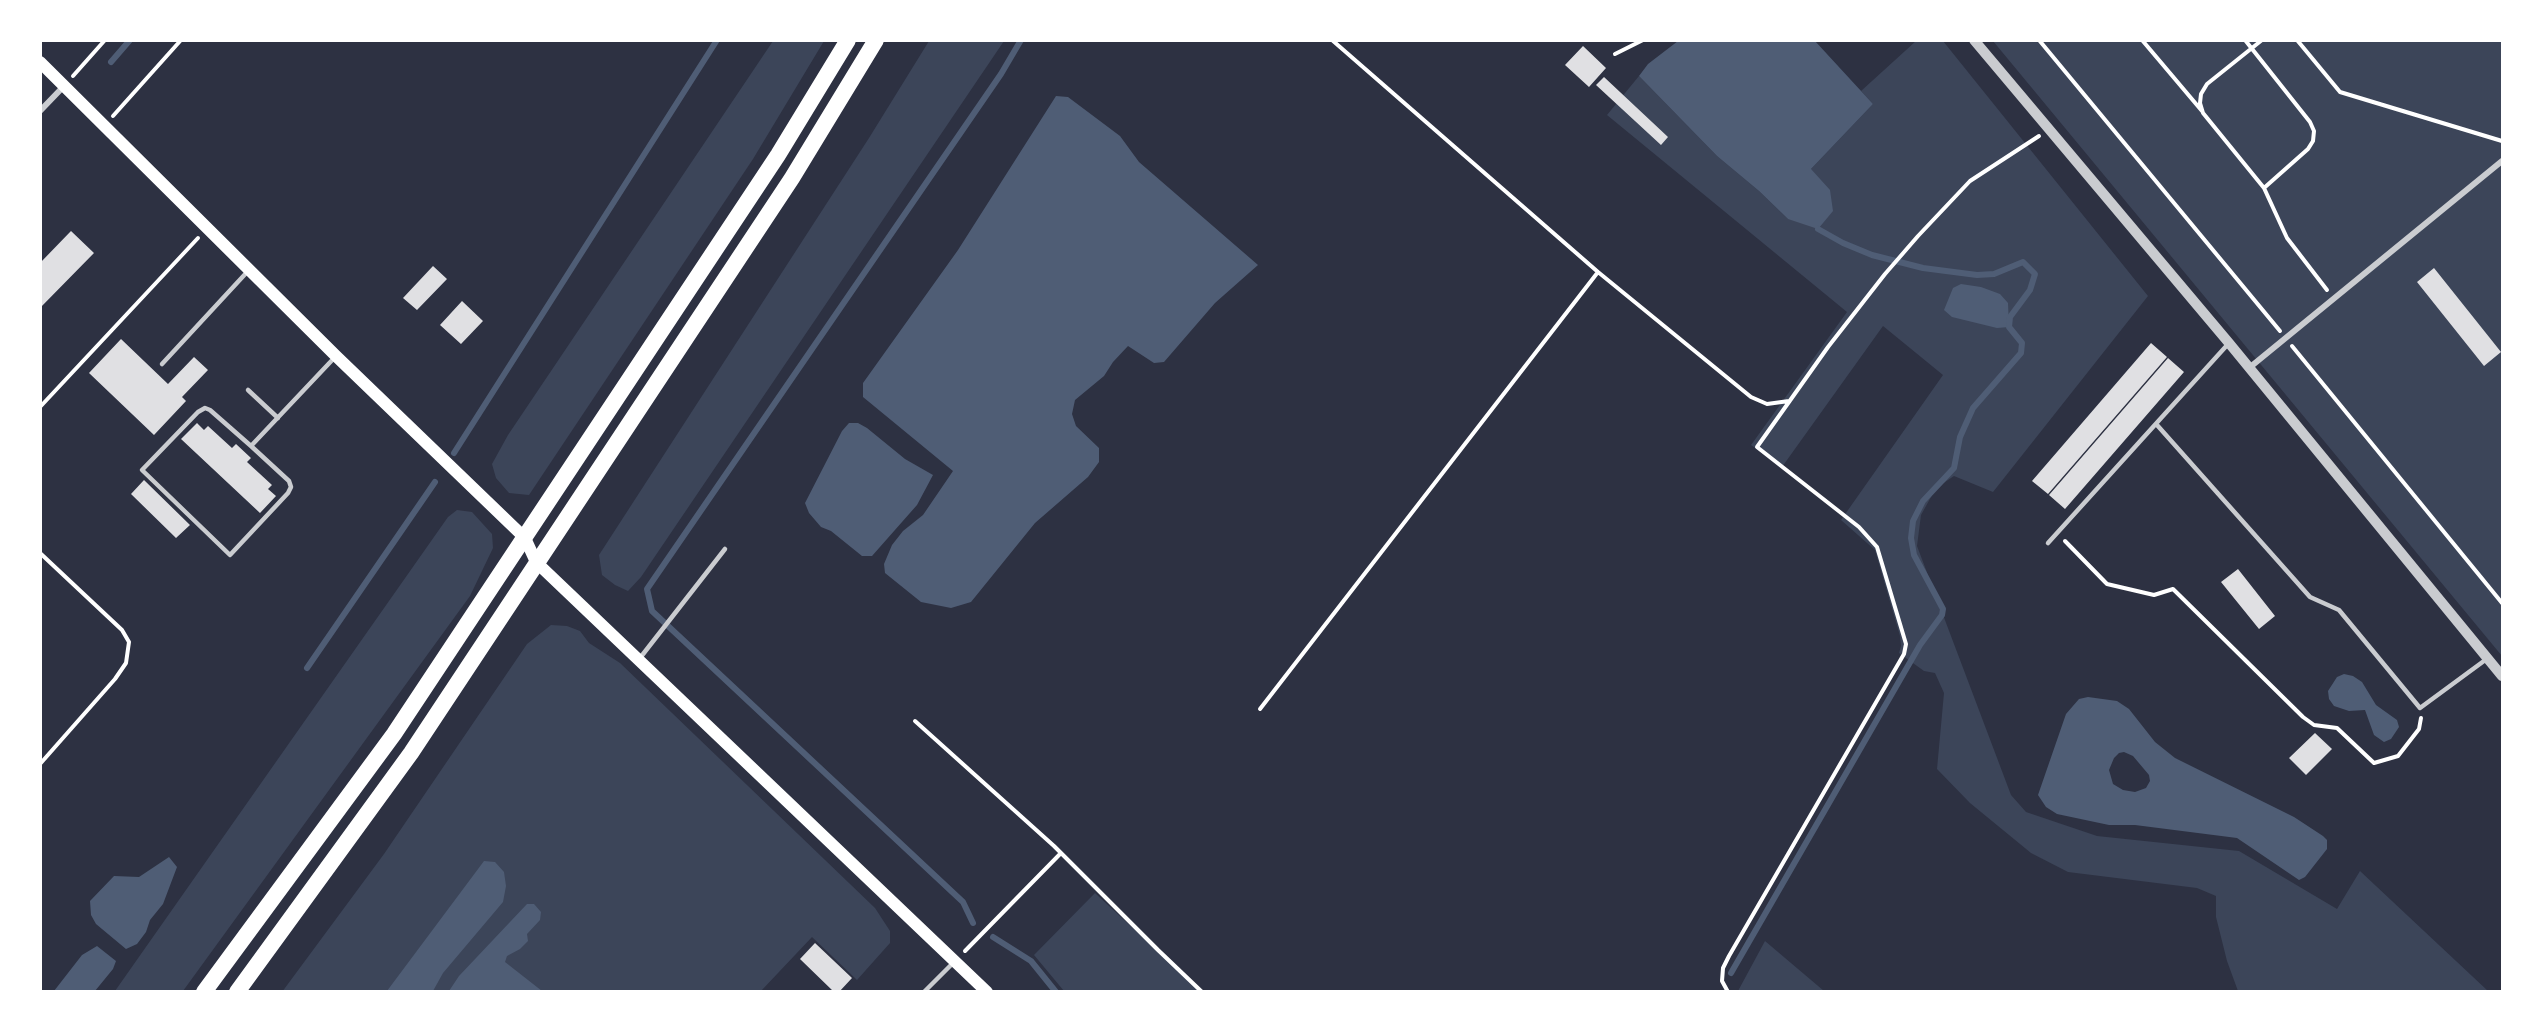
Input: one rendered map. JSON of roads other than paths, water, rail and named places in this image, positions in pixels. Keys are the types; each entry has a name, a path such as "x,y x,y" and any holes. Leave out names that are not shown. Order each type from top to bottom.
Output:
{"highway":[{"path":"204,992 394,734 778,155 848,40"},
{"path":"237,992 411,753 792,178 876,40"}],"main road":[{"path":"40,62 336,356 525,538 536,562 987,992"}],"street":[{"path":"1974,40 2229,343 2502,676"},
{"path":"40,111 64,85"},
{"path":"2249,368 2502,161"}],"lane":[{"path":"162,364 249,270"},
{"path":"2048,543 2229,343"},
{"path":"251,447 336,356"},
{"path":"249,390 278,418"},
{"path":"205,408 251,447 289,481 291,487 230,555 142,470 198,412 205,408"},
{"path":"2157,425 2310,597 2339,610 2420,708 2488,658"},
{"path":"639,660 725,549"},
{"path":"924,992 955,961"}],"waterway":[{"path":"111,62 130,40"},
{"path":"454,453 717,40"},
{"path":"973,923 963,902 652,611 647,589 1001,74 1021,40"},
{"path":"1731,973 1920,645 1942,615 1943,609 1914,555 1911,538 1913,521 1923,501 1954,468 1960,437 1973,408 2021,353 2022,343 2009,327 2010,317 2030,290 2035,274 2023,262 1994,274 1977,275 1923,268 1872,255 1818,229"},
{"path":"307,668 435,482"},
{"path":"993,937 1031,961 1056,992"}]}
